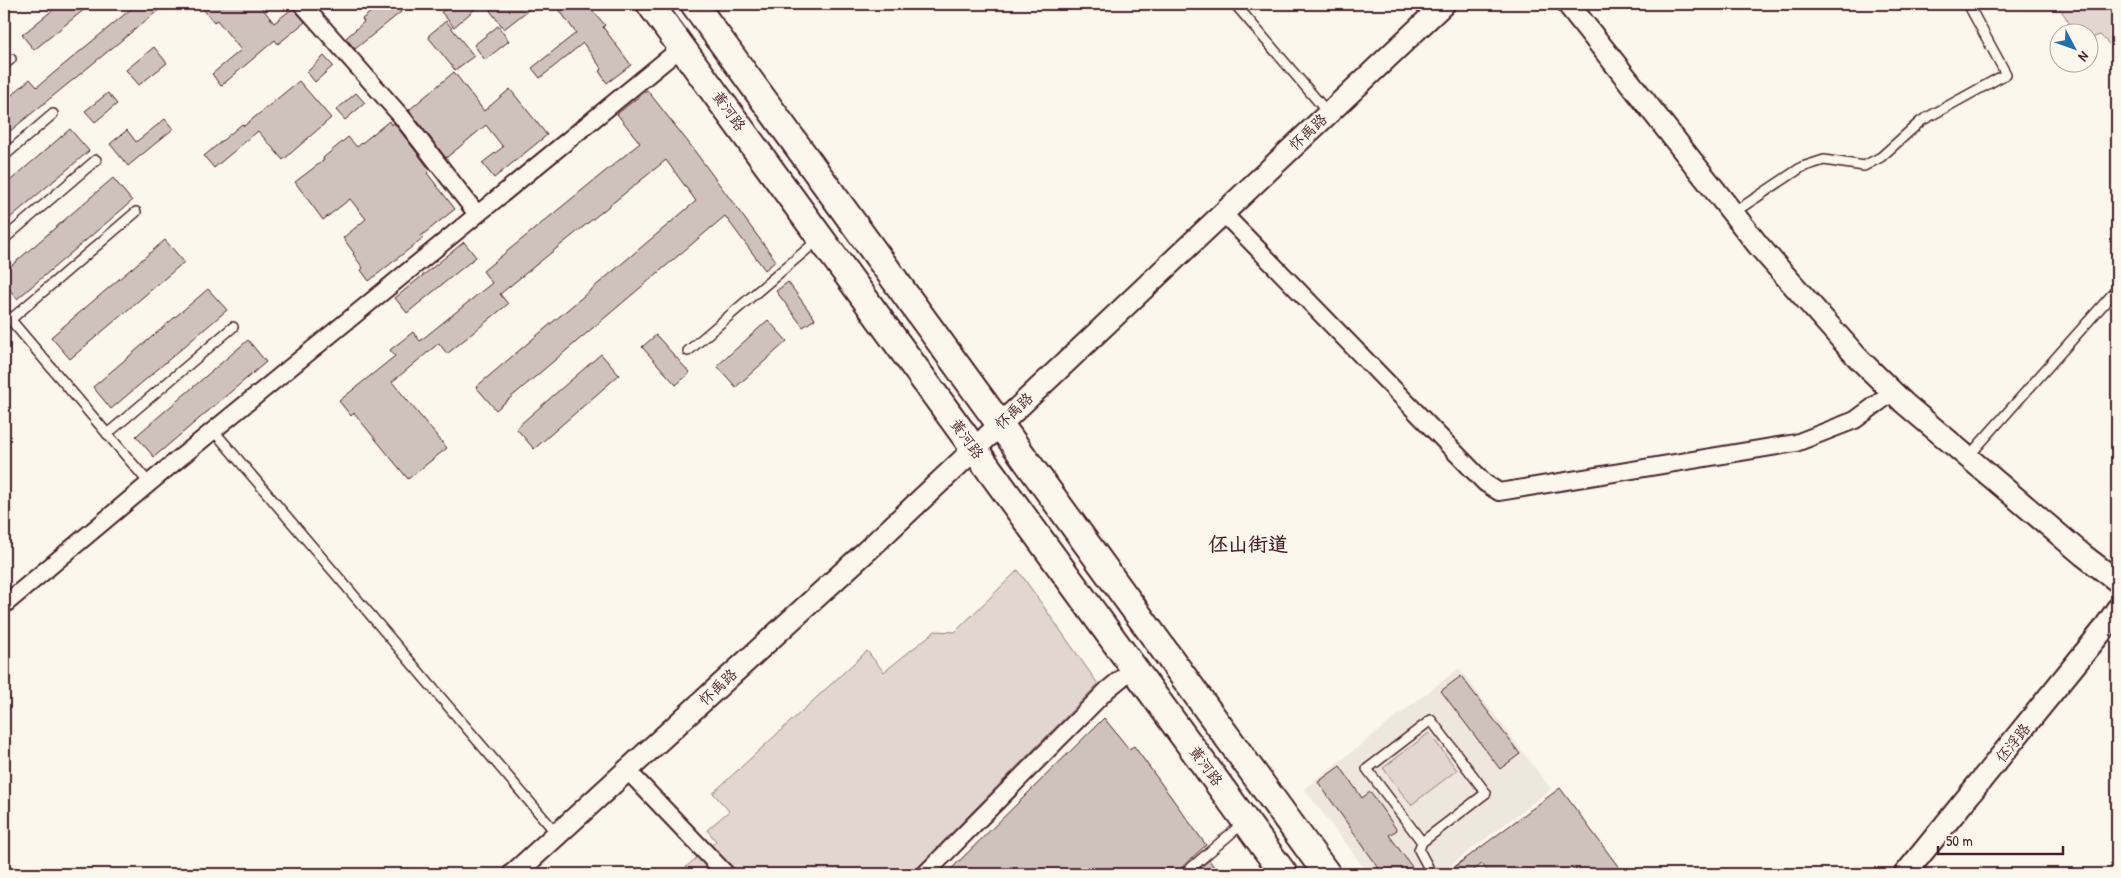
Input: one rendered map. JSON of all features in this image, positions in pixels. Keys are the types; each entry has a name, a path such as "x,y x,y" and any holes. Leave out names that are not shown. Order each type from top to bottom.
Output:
{"main road":[{"name":"黄河路","path":"650,4 1284,874"},
{"path":"694,4 1327,874"}],"street":[{"path":"302,4 401,116 477,214"},
{"name":"怀禹路","path":"514,874 974,449 1444,4"},
{"path":"1568,4 1758,245 1857,357 1893,392 1968,457 2083,555 2117,581"},
{"path":"4,605 213,430 682,47"},
{"path":"1223,213 1478,476 1499,492 1796,443 1855,420 1893,392"},
{"name":"伾浮路","path":"1905,874 2103,630 2117,609"},
{"path":"925,874 1107,690 1134,668"},
{"path":"628,770 726,874"}],"lane":[{"path":"1235,4 1328,114"},
{"path":"1733,213 1802,167 1824,160 1864,166 1881,157 1921,121 2006,74 1968,4"},
{"path":"4,65 11,59"},
{"path":"4,156 53,114"},
{"path":"4,239 96,160"},
{"path":"136,212 7,316 149,483"},
{"path":"688,351 821,238"},
{"path":"1968,457 2117,289"},
{"path":"107,434 233,327"},
{"path":"213,430 557,834"},
{"path":"1422,842 1367,769 1430,720 1486,793 1422,842 1419,850 1428,867 1426,874"},
{"path":"1184,874 1245,821"}],"shaded area":[{"path":"2057,4 2117,4 2117,52 2100,35 2098,36 2098,22 2069,22"},
{"path":"1018,570 1098,684 911,874 678,874 716,841 707,830 729,811 713,793 867,651 884,672 935,631 955,632"},
{"path":"1459,668 1551,789 1439,874 1369,874 1304,789"},
{"path":"1429,733 1457,770 1411,805 1383,768"}],"building":[{"path":"60,4 91,4 34,50 22,35"},
{"path":"137,4 166,4 4,136 4,102 30,79 37,87"},
{"path":"210,4 259,4 274,23 293,8 305,22 278,44 275,40 221,86 212,74 241,50 217,20 214,22 203,9"},
{"path":"381,4 395,4 401,12 355,49 346,38 364,22 362,19"},
{"path":"451,4 481,4 454,27 441,12"},
{"path":"485,4 536,4 504,29"},
{"path":"555,4 587,4 605,25 603,27 631,65 607,83 599,71 602,69 583,43 540,78 532,68 576,33"},
{"path":"446,21 474,56 455,70 429,38 429,35"},
{"path":"498,26 509,41 485,60 474,45"},
{"path":"154,47 167,63 139,85 126,70"},
{"path":"324,56 333,66 315,82 307,72"},
{"path":"454,72 484,111 510,89 547,135 494,178 482,163 503,147 486,125 446,158 409,110"},
{"path":"299,81 331,118 283,160 258,131 214,168 204,156 242,124 244,126"},
{"path":"647,90 776,261 765,270 725,216 496,410 476,387 696,201 666,160 500,294 508,304 447,354 439,343 392,382 447,448 408,479 354,413 351,416 339,401 395,356 390,350 413,332 420,341 492,283 483,271 640,143 617,114"},
{"path":"108,93 117,104 95,122 85,111"},
{"path":"356,93 365,103 345,120 336,110"},
{"path":"165,119 173,129 128,166 110,144 127,130 136,142"},
{"path":"389,121 391,125 394,123 430,170 427,173 455,209 421,236 423,238 369,281 361,270 363,268 354,253 343,238 366,219 350,199 323,220 295,182 324,160 323,158 348,137 357,147"},
{"path":"70,129 89,151 4,223 4,186"},
{"path":"113,178 132,201 17,299 4,282 4,272"},
{"path":"165,240 184,262 70,359 51,337"},
{"path":"464,242 476,257 407,313 395,298"},
{"path":"788,282 815,319 803,327 776,291"},
{"path":"208,289 227,310 111,409 93,387"},
{"path":"768,320 787,341 736,387 717,366"},
{"path":"656,335 690,373 676,385 642,347"},
{"path":"248,340 266,362 154,457 136,436"},
{"path":"601,354 619,375 534,449 516,428"},
{"path":"1461,676 1520,754 1500,769 1441,691"},
{"path":"1104,718 1129,749 1134,746 1206,845 1180,869 1178,874 946,874"},
{"path":"1340,766 1362,798 1370,792 1397,830 1389,835 1417,874 1383,874 1318,782"},
{"path":"1560,788 1620,869 1613,874 1490,874 1482,864 1469,874 1445,874"},
{"path":"1209,860 1219,874 1193,874"}],"district":[{"name":"伾山街道","path":"1248,544"}]}
